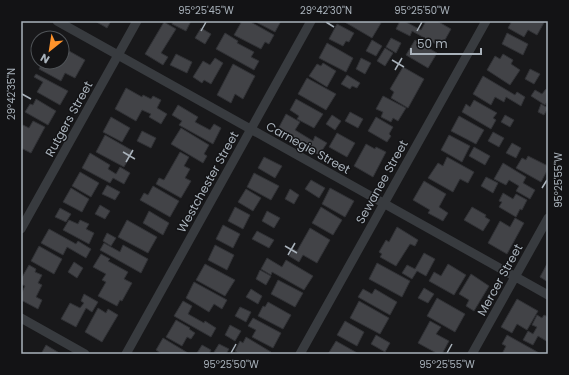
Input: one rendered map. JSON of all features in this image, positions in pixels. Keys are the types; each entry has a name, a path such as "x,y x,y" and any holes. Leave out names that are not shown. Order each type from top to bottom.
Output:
{"street":[{"name":"Carnegie Street","path":"57,21 548,295"},
{"name":"Rutgers Street","path":"21,229 137,21"},
{"name":"Westchester Street","path":"126,354 311,21"},
{"name":"Sewanee Street","path":"300,354 486,21"},
{"name":"Mercer Street","path":"472,354 548,218"},
{"path":"21,318 86,354"}],"building":[{"path":"95,21 111,21 107,28"},
{"path":"173,21 191,21 186,31 172,24"},
{"path":"242,21 249,21 274,35 269,44 265,42 261,49 234,35"},
{"path":"254,21 281,21 275,32"},
{"path":"343,21 377,21 381,23 372,38"},
{"path":"400,21 404,21 421,30 426,21 437,21 451,29 441,47 412,31 410,36 396,29"},
{"path":"512,21 545,21 537,35 528,30 524,37 508,28"},
{"path":"164,22 176,29 161,53 168,57 163,65 145,54"},
{"path":"337,24 354,33 349,42 346,41 343,46 329,39"},
{"path":"201,28 211,34 205,44 195,38"},
{"path":"225,33 238,41 237,43 254,52 251,57 259,61 254,70 216,49"},
{"path":"507,33 528,44 523,55 502,44"},
{"path":"391,38 401,43 396,53 386,47"},
{"path":"372,40 382,46 376,56 366,51"},
{"path":"415,40 437,53 428,68 406,55"},
{"path":"327,43 353,58 346,72 319,58"},
{"path":"385,48 393,53 385,66 377,61"},
{"path":"70,52 85,60 75,78 65,73 61,81 41,70 70,70"},
{"path":"176,54 192,62 187,73 170,65"},
{"path":"503,54 513,60 511,64 520,70 510,85 487,70 495,56 500,59"},
{"path":"215,58 223,63 211,84 204,80 202,83 193,77 203,61 210,65"},
{"path":"361,58 371,63 365,74 356,69"},
{"path":"323,63 336,71 327,87 309,76 317,64 321,66"},
{"path":"233,64 255,76 243,99 235,94 231,103 217,95"},
{"path":"403,67 424,79 408,108 391,98 394,92 390,89"},
{"path":"530,69 540,74 534,84 525,79"},
{"path":"36,74 68,91 60,105 37,92 43,82 34,77"},
{"path":"347,75 360,83 357,88 352,86 350,89 341,84"},
{"path":"483,76 515,95 517,92 525,97 521,106 506,97 504,102 495,97 491,105 473,94"},
{"path":"307,78 336,94 326,110 298,94"},
{"path":"126,88 142,97 143,95 151,99 153,96 161,100 157,108 167,114 161,124 149,117 151,114 142,110 136,121 115,109"},
{"path":"546,89 548,90 548,100 545,105 531,96 535,90 542,94"},
{"path":"383,96 406,108 398,121 393,118 391,122 381,117 383,112 376,109"},
{"path":"36,99 56,111 48,125 25,112 30,104 33,105"},
{"path":"296,99 323,114 314,128 297,119 299,116 290,110"},
{"path":"474,100 497,113 493,118 496,120 491,129 462,112 466,104 470,107"},
{"path":"541,104 548,108 544,115 538,112"},
{"path":"178,105 198,117 195,122 210,130 214,124 221,128 213,144 179,125 182,121 172,115"},
{"path":"350,112 363,119 358,128 345,121"},
{"path":"286,114 300,122 295,130 313,141 315,136 327,143 319,155 277,131"},
{"path":"332,115 341,121 335,130 326,124"},
{"path":"505,115 514,120 510,127 501,122"},
{"path":"459,116 484,130 476,144 451,131"},
{"path":"111,117 130,128 122,142 103,132"},
{"path":"376,117 393,127 389,134 391,136 387,142 368,131"},
{"path":"33,121 45,127 31,153 21,148 21,128 23,125 29,128"},
{"path":"181,128 209,145 204,154 207,156 203,163 171,144"},
{"path":"142,131 156,138 151,148 137,141"},
{"path":"493,132 504,138 499,147 488,141"},
{"path":"337,133 355,143 347,157 329,147"},
{"path":"105,135 133,151 124,167 96,152"},
{"path":"449,135 470,146 462,162 441,150"},
{"path":"512,143 521,148 516,158 506,153"},
{"path":"366,144 375,149 376,147 386,152 373,177 354,166"},
{"path":"474,147 490,156 485,165 469,156"},
{"path":"180,152 189,157 184,166 190,169 185,178 191,181 181,198 156,184 159,178 164,180"},
{"path":"90,153 110,165 108,169 116,174 120,167 130,173 124,184 113,178 110,183 82,168"},
{"path":"528,156 548,166 548,169 541,182 516,168 522,158 526,160"},
{"path":"264,157 282,166 275,178 258,168"},
{"path":"447,157 474,172 468,183 460,179 453,192 428,178 438,163 443,166"},
{"path":"503,163 526,177 523,183 535,190 530,199 516,191 519,186 509,180 506,185 494,179"},
{"path":"80,172 99,183 91,197 72,186"},
{"path":"254,173 279,186 271,200 247,187"},
{"path":"486,177 498,183 493,193 481,186"},
{"path":"311,180 325,188 319,198 305,189"},
{"path":"424,181 446,194 439,207 448,213 443,221 428,213 430,210 413,200"},
{"path":"107,185 120,192 115,200 102,194"},
{"path":"153,186 179,201 170,217 140,200 144,193 148,195"},
{"path":"71,188 89,199 82,212 63,202"},
{"path":"330,188 354,201 345,217 322,204"},
{"path":"246,189 261,198 253,211 238,202"},
{"path":"290,189 299,195 294,204 285,199"},
{"path":"503,193 513,199 516,194 527,200 522,210 520,209 516,217 499,207 502,202 499,201"},
{"path":"100,205 110,211 105,219 95,214"},
{"path":"235,207 250,215 243,229 228,221"},
{"path":"321,207 342,220 333,235 312,223"},
{"path":"472,207 486,215 485,217 490,220 483,231 464,220"},
{"path":"60,208 71,214 66,222 55,217"},
{"path":"149,211 169,223 163,235 143,223"},
{"path":"267,211 280,218 274,228 262,221"},
{"path":"515,218 524,223 507,254 488,243 500,221 510,227"},
{"path":"69,220 78,224 80,220 89,224 86,229 94,233 89,244 63,230"},
{"path":"127,220 157,237 148,253 118,237"},
{"path":"223,225 240,234 233,248 216,239"},
{"path":"397,227 418,240 415,246 410,244 396,266 380,257 382,254 379,252 386,240 389,242"},
{"path":"310,228 330,240 317,263 303,255 299,262 289,256 293,249 297,251"},
{"path":"49,229 76,244 78,241 91,249 86,258 67,247 63,255 41,243"},
{"path":"257,231 274,240 269,248 252,239"},
{"path":"107,233 116,238 111,246 103,241"},
{"path":"104,243 120,252 123,245 148,259 141,273 100,250"},
{"path":"215,245 234,255 227,270 208,260"},
{"path":"39,246 62,259 54,274 31,261"},
{"path":"424,253 435,259 426,276 417,271 412,279 402,273 407,265 415,269"},
{"path":"101,254 110,259 108,261 128,272 124,279 132,283 122,301 120,300 117,306 98,296 106,282 102,280 106,274 93,267"},
{"path":"267,258 282,267 286,260 313,276 304,290 272,272 271,275 261,269"},
{"path":"74,262 83,268 77,278 68,272"},
{"path":"548,262 548,282 540,277"},
{"path":"377,263 410,281 402,297 369,279"},
{"path":"205,264 235,280 225,296 196,280"},
{"path":"448,264 466,275 454,295 429,281 434,272 441,276"},
{"path":"29,265 36,269 35,272 42,275 38,283 42,285 36,297 42,300 38,309 21,300 21,294 25,286 21,284 21,279"},
{"path":"260,270 271,276 266,285 256,279"},
{"path":"471,274 489,286 474,311 466,306 469,300 459,294"},
{"path":"278,280 303,293 295,307 271,294"},
{"path":"194,282 227,300 222,309 214,304 209,312 186,298"},
{"path":"424,288 434,294 428,303 418,298"},
{"path":"251,289 262,296 258,304 246,297"},
{"path":"363,289 372,294 375,289 397,302 390,315 358,297"},
{"path":"84,294 98,302 92,312 86,308 76,327 61,319 70,303 80,308 84,303 81,301"},
{"path":"437,298 465,314 455,332 427,316"},
{"path":"517,299 538,311 527,330 517,324 512,333 501,327"},
{"path":"183,301 192,306 188,314 204,323 205,321 216,328 211,337 174,316"},
{"path":"359,301 389,318 380,334 350,318"},
{"path":"268,302 291,315 283,329 258,316 263,306 265,307"},
{"path":"240,307 251,312 246,322 235,316"},
{"path":"98,308 106,313 108,309 118,315 102,342 85,332"},
{"path":"537,315 542,318 544,315 548,317 548,342 538,336 533,345 523,340 528,331 533,334 537,327 532,325"},
{"path":"253,318 281,333 273,348 252,337 256,330 248,326"},
{"path":"176,320 190,328 189,329 195,333 191,339 187,337 182,346 166,337"},
{"path":"345,321 364,332 357,346 337,335"},
{"path":"430,321 441,327 436,334 449,341 442,354 438,354 418,343"},
{"path":"230,325 241,331 235,341 225,335"},
{"path":"376,335 390,343 385,352 371,344"},
{"path":"507,335 541,354 502,354 506,346 502,344"},
{"path":"246,337 271,352 270,354 240,354 235,351 240,341 243,343"},
{"path":"163,338 188,353 162,354 156,350"},
{"path":"336,341 359,354 328,354"},
{"path":"219,344 229,349 226,354 218,354 214,352"},
{"path":"46,345 61,354 41,354"},
{"path":"202,345 211,350 209,354 197,353"}]}
